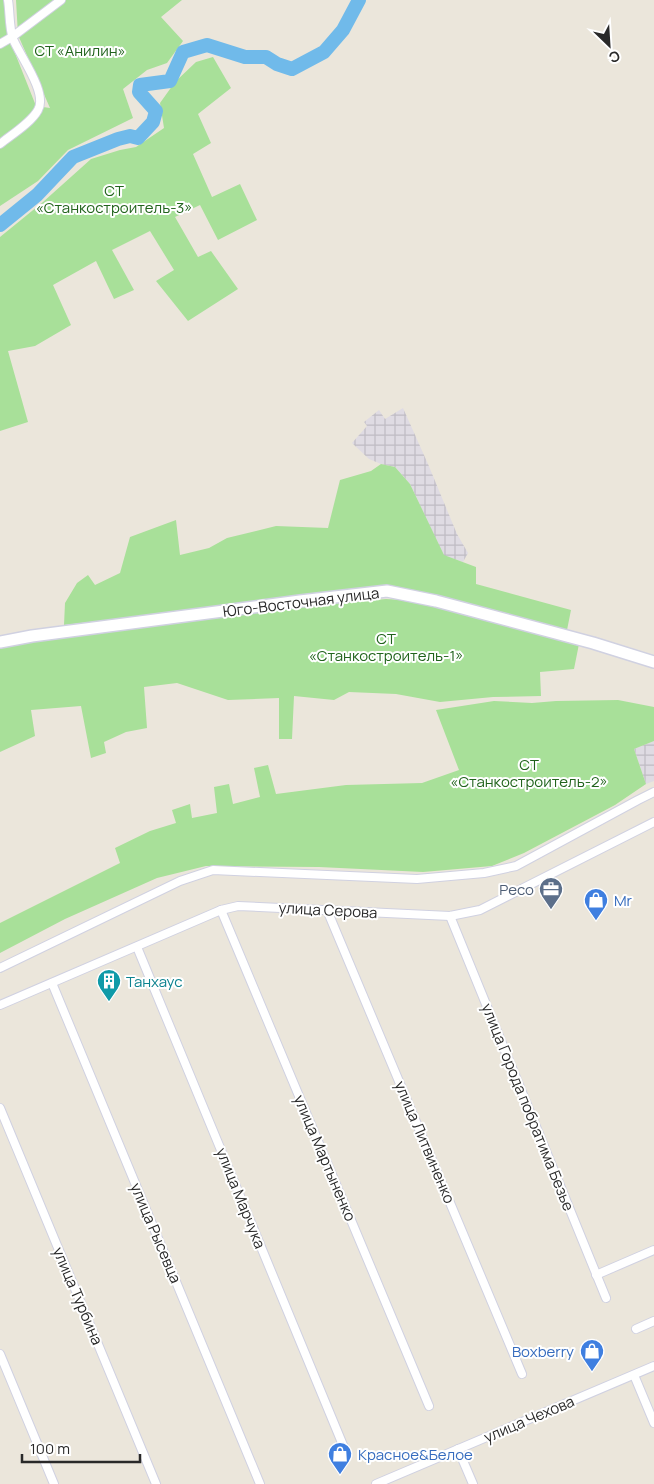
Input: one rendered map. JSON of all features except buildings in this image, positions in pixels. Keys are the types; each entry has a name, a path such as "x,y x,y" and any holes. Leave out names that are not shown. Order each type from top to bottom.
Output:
{"street":[{"path":"0,144 33,117 39,109 41,102 37,87 12,37 8,0"},
{"path":"0,44 62,0"},
{"name":"Юго-Восточная улица","path":"0,642 32,636 300,601 387,592 436,601 654,662"},
{"path":"0,968 180,881 213,870 417,878 484,873 516,866 654,792"},
{"name":"улица Серова","path":"0,1005 221,910 238,906 450,916 480,910 654,822"},
{"name":"улица Мартыненко","path":"221,910 428,1406"},
{"name":"улица Литвиненко","path":"327,910 522,1374"},
{"name":"улица Города побратима Безье","path":"450,916 606,1298"},
{"name":"улица Марчука","path":"137,947 345,1450"},
{"name":"улица Рысевца","path":"52,983 260,1484"},
{"name":"улица Турбина","path":"0,1108 156,1484"},
{"path":"596,1275 654,1250"},
{"path":"636,1329 654,1321"},
{"path":"0,1354 54,1484"},
{"name":"улица Чехова","path":"376,1484 654,1366"},
{"path":"634,1375 654,1423"},
{"path":"458,1449 473,1484"}],"shaded area":[{"path":"403,408 457,534 468,553 463,562 444,556 410,484 395,467 369,459 352,443 367,426 364,422 379,410 385,419"},
{"path":"654,741 654,781 646,784 634,749"}],"green space":[{"name":"СТ «Анилин»","path":"0,0 7,0 9,38 36,106 50,108 18,35 16,0 182,0 161,17 183,41 167,63 147,70 123,89 133,118 68,150 38,181 0,206"},
{"name":"СТ «Станкостроитель-3»","path":"213,57 231,88 198,114 211,143 193,154 212,197 240,184 257,220 218,240 200,205 175,217 198,257 211,251 238,289 188,321 156,281 174,270 150,231 112,250 134,290 114,299 96,261 53,285 71,325 35,346 8,351 28,422 0,431 0,237 91,159 136,147 164,128 160,103 175,82 196,62"},
{"name":"СТ «Станкостроитель-1»","path":"381,464 395,467 410,484 444,555 476,567 476,584 571,610 567,630 415,592 203,609 64,625 65,603 77,583 88,575 95,585 120,573 130,537 176,520 180,555 209,548 227,538 276,526 328,528 340,480 371,471"},
{"name":"СТ «Станкостроитель-1»","path":"386,599 404,600 449,610 579,644 574,669 540,672 541,696 493,697 440,702 396,694 349,692 334,700 294,696 292,739 279,739 279,698 228,700 177,683 144,687 147,728 126,732 104,742 106,753 91,758 81,706 31,710 35,736 0,752 0,647 192,619"},
{"name":"СТ «Станкостроитель-2»","path":"618,700 654,707 654,741 634,749 646,784 615,805 524,853 492,866 423,872 319,867 206,866 157,878 65,919 0,953 0,923 120,863 115,848 150,831 176,823 172,810 190,804 192,818 217,813 214,787 229,784 233,804 260,797 254,768 268,765 276,794 346,785 422,783 459,770 436,710 494,701 532,703"}],"waterway":[{"path":"0,225 37,195 73,157 118,139 130,136 138,138 153,122 156,111 139,92 140,85 170,81 183,52 207,45 245,57 266,57 277,64 292,69 324,52 343,30 359,0"}],"place":[{"name":"Ресо","path":"551,910"},
{"name":"Mr","path":"596,921"},
{"name":"Танхаус","path":"109,1002"},
{"name":"Boxberry","path":"592,1372"},
{"name":"Красное&Белое","path":"340,1475"}]}
